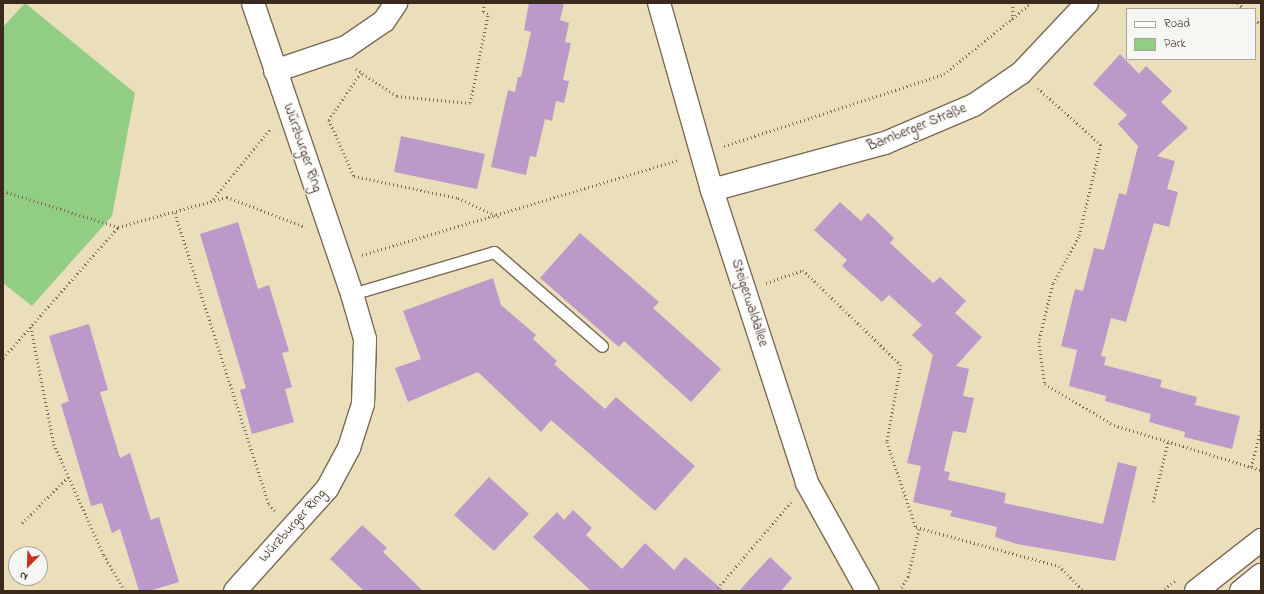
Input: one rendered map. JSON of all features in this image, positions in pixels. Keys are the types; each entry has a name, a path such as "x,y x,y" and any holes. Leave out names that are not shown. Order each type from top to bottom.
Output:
{"street":[{"name":"Würzburger Ring","path":"235,591 327,489 349,448 363,404 364,339 352,294 253,3"},
{"path":"276,70 346,47 384,21 396,3"},
{"name":"Steigerwaldallee","path":"659,3 712,190 807,483 868,591"},
{"name":"Bamberger Straße","path":"712,190 885,143 974,105 1021,73 1087,3"},
{"path":"1196,591 1261,540"},
{"path":"1241,591 1261,575"}],"lane":[{"path":"352,294 494,252 602,346"}],"path":[{"path":"330,52 397,96 470,104 488,14 483,12 484,3"},
{"path":"1013,3 1013,20"},
{"path":"341,262 499,217 920,84 966,59 1031,3"},
{"path":"361,73 329,120 354,176 458,198 499,217"},
{"path":"1021,73 1101,144 1079,237 1053,284 1039,342 1045,384 1114,425 1261,470"},
{"path":"213,200 267,129 292,119"},
{"path":"3,190 118,228 227,197 311,230 328,226"},
{"path":"175,213 269,504 290,529"},
{"path":"3,358 118,228"},
{"path":"744,290 803,270 901,365 887,442 916,527 1059,566 1084,591"},
{"path":"30,327 54,444 68,477 125,591"},
{"path":"1251,467 1261,428"},
{"path":"1153,502 1168,442"},
{"path":"22,523 68,477"},
{"path":"715,591 807,483"},
{"path":"899,591 908,578 919,528"}],"green space":[{"path":"25,3 135,93 112,216 32,306 3,283 3,27"}],"building":[{"path":"529,3 564,3 560,20 569,23 565,42 571,43 563,80 569,81 564,103 556,101 552,121 545,119 536,157 530,156 526,175 491,167 508,90 515,92 518,77 521,77 531,32 524,30"},
{"path":"1120,54 1139,74 1146,66 1172,91 1161,102 1188,128 1157,156 1175,161 1167,189 1178,192 1169,227 1154,223 1126,322 1111,318 1101,356 1106,357 1104,365 1162,380 1160,387 1197,397 1195,405 1240,416 1232,449 1184,437 1185,432 1149,422 1151,414 1105,401 1106,396 1069,386 1077,350 1061,346 1075,289 1083,291 1094,248 1104,250 1119,193 1126,195 1138,146 1118,124 1127,115 1093,84"},
{"path":"401,136 485,154 477,189 394,172"},
{"path":"840,202 861,221 868,213 894,238 890,243 933,283 940,277 966,301 955,313 982,337 956,366 969,369 963,396 974,398 966,433 953,431 944,471 950,472 948,480 1006,493 1004,503 1103,524 1118,462 1137,467 1115,561 1017,544 995,537 997,527 950,516 952,511 913,502 921,466 907,463 933,355 912,335 922,325 889,295 882,302 842,266 847,260 814,230"},
{"path":"238,222 258,289 269,285 289,351 282,353 292,387 285,389 294,422 252,434 240,390 246,388 200,234"},
{"path":"580,233 659,302 653,308 721,369 691,402 624,341 619,347 540,278"},
{"path":"493,278 501,305 536,335 533,339 557,361 554,364 605,409 616,397 695,466 655,511 551,420 541,432 478,372 408,402 395,368 421,359 403,311"},
{"path":"89,324 108,390 100,392 120,458 130,453 151,520 159,517 179,582 149,591 139,591 120,529 112,533 102,503 91,506 61,404 69,401 49,336"},
{"path":"489,477 529,514 494,551 454,515"},
{"path":"573,510 592,528 586,535 622,569 645,543 674,570 685,557 724,591 591,591 533,537 557,512 564,520"},
{"path":"362,525 387,548 383,552 423,591 364,591 330,559"},
{"path":"770,557 792,578 781,591 739,591"}]}
